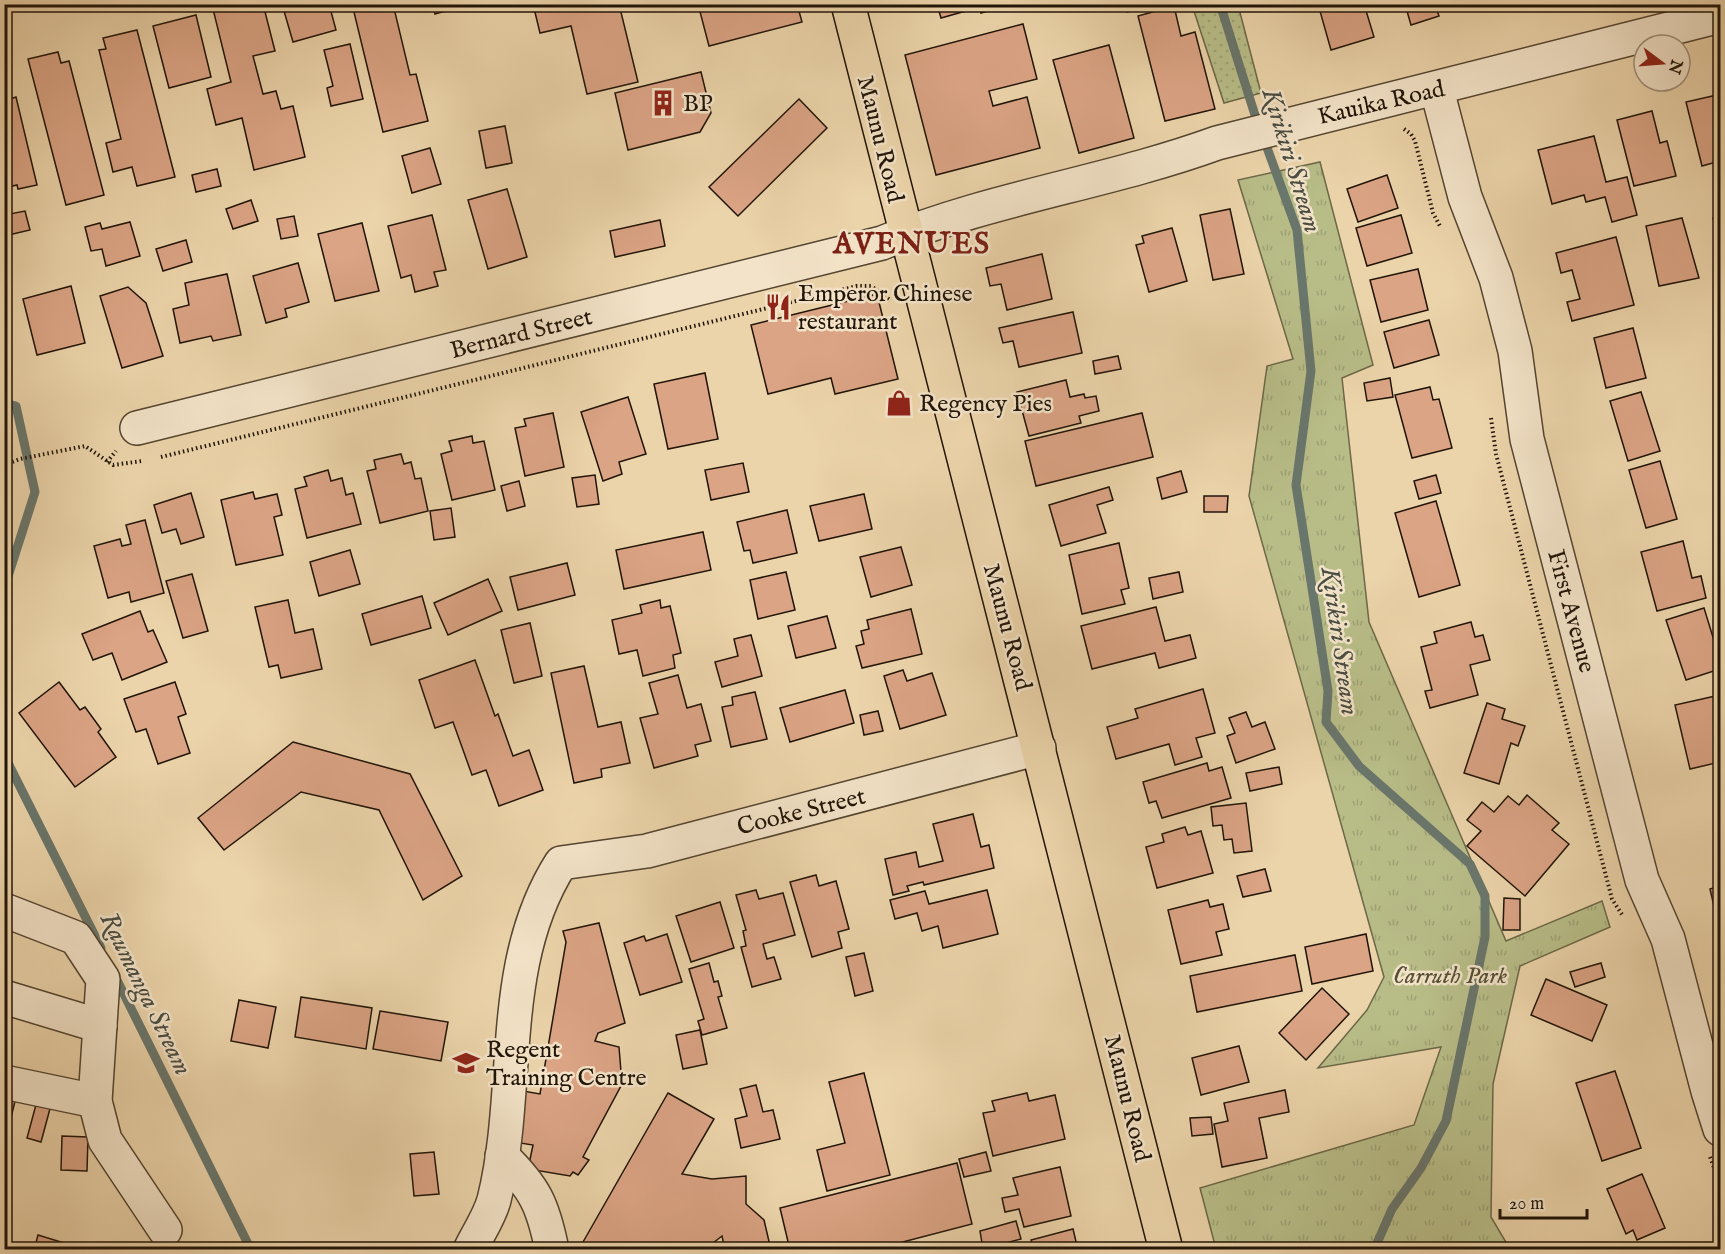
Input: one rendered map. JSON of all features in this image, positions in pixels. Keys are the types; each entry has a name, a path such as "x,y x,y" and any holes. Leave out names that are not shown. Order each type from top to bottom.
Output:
{"main road":[{"name":"Maunu Road","path":"848,4 1166,1250"}],"street":[{"name":"Kauika Road","path":"905,234 934,222 1172,159 1217,143 1437,90 1720,15"},
{"name":"First Avenue","path":"1437,90 1465,197 1496,278 1515,351 1527,439 1642,880 1668,939 1720,1129"},
{"name":"Bernard Street","path":"137,428 882,243 905,234"},
{"name":"Cooke Street","path":"502,1156 511,1039 526,941 547,885 561,863 647,851 1039,748"},
{"path":"4,910 76,938 103,979 95,1101 105,1140 165,1230"},
{"path":"4,997 100,1026"},
{"path":"4,1083 95,1101"},
{"path":"470,1250 493,1201 502,1156"},
{"path":"502,1156 536,1194 546,1221 552,1250"}],"path":[{"path":"156,458 857,286 871,286 885,295 894,310"},
{"path":"4,465 20,459 85,446 113,465 144,460"}],"green space":[{"path":"1192,5 1238,5 1261,93 1224,103"},
{"name":"Carruth Park","path":"1320,162 1373,365 1342,378 1369,622 1506,941 1602,901 1610,927 1520,966 1493,1084 1491,1217 1510,1249 1216,1249 1200,1188 1414,1125 1441,1047 1318,1068 1367,1010 1384,977 1249,496 1267,366 1293,359 1238,180"}],"building":[{"path":"263,4 275,51 253,56 263,94 276,91 281,109 293,106 305,157 254,170 242,118 216,125 207,89 231,82 212,5"},
{"path":"282,4 329,4 336,30 293,42"},
{"path":"369,4 393,4 410,75 416,74 428,121 383,132 353,8"},
{"path":"433,4 469,4 435,14"},
{"path":"533,4 619,4 638,82 587,94 571,26 540,33"},
{"path":"698,4 797,4 802,22 709,46"},
{"path":"937,4 1012,4 981,13 980,7 941,18"},
{"path":"1124,4 1151,4 1127,12"},
{"path":"1318,4 1364,4 1374,37 1331,50"},
{"path":"1405,4 1451,4 1451,6 1437,10 1439,16 1411,25"},
{"path":"1174,6 1181,36 1195,32 1215,109 1165,121 1138,16"},
{"path":"196,15 211,77 169,88 153,26"},
{"path":"1023,24 1037,79 989,91 993,106 1027,97 1040,148 936,175 905,55"},
{"path":"137,30 175,177 137,186 132,167 113,172 106,143 121,139 99,50 106,49 103,38"},
{"path":"350,44 363,99 331,106 327,88 333,86 324,50"},
{"path":"1109,45 1134,138 1079,153 1053,60"},
{"path":"58,52 61,63 69,61 104,195 66,205 28,59"},
{"name":"BP","path":"701,72 711,113 700,132 628,150 615,93"},
{"path":"5,79 10,99 16,97 37,185 18,189 17,185 4,188"},
{"path":"1717,95 1720,107 1720,161 1702,166 1686,102"},
{"path":"799,99 827,128 738,216 709,187"},
{"path":"1652,111 1660,143 1667,141 1676,176 1634,186 1617,120"},
{"path":"505,126 512,163 486,168 479,131"},
{"path":"1594,136 1606,182 1627,177 1637,215 1612,222 1605,197 1586,202 1584,195 1552,204 1538,150"},
{"path":"430,148 441,184 412,193 402,156"},
{"path":"217,169 221,186 196,192 192,175"},
{"path":"1387,175 1398,208 1358,222 1347,189"},
{"path":"507,189 527,257 488,269 468,200"},
{"path":"251,200 258,221 233,229 226,209"},
{"path":"1720,201 1720,216 1716,202"},
{"path":"1230,209 1244,274 1213,280 1200,215"},
{"path":"25,211 30,230 4,236 4,215"},
{"path":"432,215 446,270 434,272 438,286 415,292 411,275 401,278 388,226"},
{"path":"1401,215 1412,253 1367,266 1356,228"},
{"path":"294,216 298,236 281,239 277,219"},
{"path":"1720,216 1720,243 1713,218"},
{"path":"1682,218 1699,278 1659,286 1646,226"},
{"path":"660,220 665,246 615,257 610,231"},
{"path":"130,222 140,256 106,266 102,249 91,251 85,227 100,223 102,229"},
{"path":"362,223 379,291 335,301 318,234"},
{"path":"1172,228 1187,281 1149,292 1136,245 1144,243 1142,236"},
{"path":"1616,237 1634,305 1572,321 1567,302 1580,299 1572,270 1561,273 1556,253"},
{"path":"186,240 192,262 163,271 156,249"},
{"path":"1042,254 1052,299 1007,310 1001,284 990,286 986,268"},
{"path":"298,263 309,302 285,309 287,317 266,323 253,276"},
{"path":"1418,269 1428,310 1381,322 1370,280"},
{"path":"227,274 241,335 213,341 211,336 180,343 173,309 189,305 185,283"},
{"path":"71,286 85,343 37,355 23,299"},
{"path":"128,287 146,303 163,356 122,368 100,296"},
{"path":"877,294 898,379 835,394 831,378 768,394 751,325"},
{"path":"1073,312 1082,353 1019,367 1013,341 1003,343 999,328"},
{"path":"1429,320 1439,355 1394,368 1384,332"},
{"path":"1633,328 1646,378 1606,388 1594,338"},
{"path":"1118,356 1121,369 1095,374 1093,361"},
{"path":"705,373 718,439 668,449 654,384"},
{"path":"1390,378 1393,397 1367,401 1364,383"},
{"path":"1066,380 1070,397 1084,394 1085,398 1096,396 1099,411 1079,416 1081,423 1029,436 1017,392"},
{"path":"1430,387 1433,400 1439,399 1452,448 1412,458 1395,395"},
{"path":"1641,392 1660,451 1628,461 1610,401"},
{"path":"628,397 646,454 619,462 622,474 603,481 581,412"},
{"path":"553,413 564,467 525,476 515,428 526,426 524,419"},
{"path":"1142,413 1153,457 1036,486 1025,441"},
{"path":"472,436 473,443 484,441 495,490 452,500 441,454 452,451 449,441"},
{"path":"401,454 404,464 411,462 415,479 421,478 428,511 380,523 367,471 376,469 374,460"},
{"path":"1660,461 1677,519 1646,528 1629,470"},
{"path":"743,463 749,492 711,500 705,470"},
{"path":"328,470 331,481 342,478 346,495 353,493 361,524 307,538 295,489 307,486 304,477"},
{"path":"1181,471 1187,492 1162,499 1157,478"},
{"path":"595,475 599,504 577,507 572,478"},
{"path":"1436,475 1441,493 1419,499 1414,481"},
{"path":"519,481 525,506 507,511 501,486"},
{"path":"1109,487 1113,500 1097,505 1106,533 1061,546 1049,505"},
{"path":"253,492 255,499 277,494 282,515 274,517 283,555 236,565 221,500"},
{"path":"191,493 204,537 181,544 176,529 162,533 154,505"},
{"path":"864,494 872,529 819,541 810,506"},
{"path":"1204,496 1228,496 1227,512 1204,512"},
{"path":"1436,501 1460,585 1419,597 1395,513"},
{"path":"451,508 455,537 434,540 430,511"},
{"path":"787,510 797,553 753,563 750,550 744,551 737,522"},
{"path":"145,520 164,593 131,602 129,592 108,598 94,546 120,539 122,546 131,544 126,525"},
{"path":"703,532 711,570 624,589 616,550"},
{"path":"1683,541 1692,578 1701,576 1706,598 1657,611 1641,552"},
{"path":"1119,543 1129,588 1121,590 1125,604 1082,614 1069,555"},
{"path":"901,547 912,585 871,597 860,557"},
{"path":"350,550 360,584 319,596 310,562"},
{"path":"567,563 575,595 518,610 510,577"},
{"path":"786,572 795,610 758,619 750,580"},
{"path":"1179,572 1183,592 1153,599 1149,578"},
{"path":"192,574 208,631 183,638 166,581"},
{"path":"488,579 502,611 448,635 434,603"},
{"path":"422,596 431,628 371,645 362,614"},
{"path":"288,600 295,633 313,629 322,669 281,678 278,665 269,667 255,607"},
{"path":"660,600 661,608 670,606 681,653 673,655 675,668 643,676 637,650 619,654 612,620 642,613 640,605"},
{"path":"1156,607 1165,641 1190,635 1196,658 1159,668 1155,653 1092,669 1081,626"},
{"path":"1704,608 1720,660 1720,669 1686,680 1666,620"},
{"path":"911,609 922,654 862,668 856,646 864,644 861,631 869,629 867,620"},
{"path":"140,611 148,632 153,630 167,662 122,680 112,653 93,660 82,634"},
{"path":"827,616 836,648 796,658 788,626"},
{"path":"1471,622 1475,637 1483,635 1490,660 1470,665 1478,695 1430,708 1425,691 1432,690 1421,647 1437,643 1434,632"},
{"path":"530,623 542,676 514,683 501,630"},
{"path":"751,635 762,676 722,687 715,662 738,656 734,639"},
{"path":"475,660 495,716 498,714 513,756 529,750 543,790 499,806 486,770 472,775 453,722 435,728 419,680"},
{"path":"584,666 598,727 621,722 630,763 601,769 602,777 574,783 551,673"},
{"path":"903,670 907,681 932,673 946,715 900,729 884,676"},
{"path":"678,675 687,708 701,704 711,741 695,745 698,756 654,768 640,718 658,714 649,683"},
{"path":"59,682 80,710 85,707 101,729 98,732 116,757 75,787 19,713"},
{"path":"175,682 186,714 178,717 190,753 158,764 146,729 136,732 124,699"},
{"path":"1203,689 1215,733 1196,738 1202,757 1175,765 1169,744 1116,759 1107,727 1138,718 1135,709"},
{"path":"845,690 854,723 790,742 780,708"},
{"path":"755,692 767,739 731,747 722,707 733,705 732,697"},
{"path":"1720,695 1720,762 1690,769 1675,705"},
{"path":"1487,703 1505,709 1502,719 1525,726 1518,746 1511,743 1499,784 1464,773"},
{"path":"878,711 883,731 864,735 860,715"},
{"path":"1246,712 1252,727 1265,722 1275,749 1236,763 1227,736 1235,733 1229,718"},
{"path":"293,742 410,774 462,876 423,900 379,810 301,792 224,850 198,818"},
{"path":"1207,763 1209,771 1222,767 1231,798 1162,818 1156,801 1149,803 1143,782"},
{"path":"1279,767 1282,784 1250,791 1246,773"},
{"path":"1527,795 1559,823 1552,830 1569,844 1525,896 1467,846 1481,831 1467,820 1482,802 1494,812 1508,796 1519,805"},
{"path":"1246,803 1252,851 1234,853 1232,839 1224,840 1222,825 1213,826 1211,807"},
{"path":"973,814 981,847 989,845 994,868 924,885 923,882 907,886 909,891 893,895 885,859 916,852 919,867 943,861 933,824"},
{"path":"1185,827 1188,835 1201,831 1213,873 1157,888 1146,847 1164,842 1162,834"},
{"path":"1265,869 1271,891 1243,897 1237,876"},
{"path":"816,875 819,886 836,881 849,929 838,932 842,948 812,957 790,882"},
{"path":"1720,886 1720,914 1716,915 1710,889"},
{"path":"756,890 759,899 783,893 795,935 763,944 767,959 774,957 781,979 752,987 741,947 746,946 743,931 746,930 736,895"},
{"path":"987,890 998,934 943,948 938,926 922,931 917,913 895,919 890,900 925,891 929,904"},
{"path":"1504,898 1520,899 1520,930 1503,930"},
{"path":"1208,900 1210,907 1223,904 1229,929 1216,932 1222,955 1181,964 1168,910"},
{"path":"720,902 734,948 691,962 676,916"},
{"path":"599,923 625,1023 598,1033 595,1041 619,1047 622,1084 583,1157 589,1160 578,1175 573,1172 570,1176 528,1169 533,1145 514,1142 523,1091 540,1094 566,942 563,931"},
{"path":"667,934 682,982 640,995 624,943 644,936 646,941"},
{"path":"1366,934 1373,971 1312,984 1305,947"},
{"path":"864,953 873,991 855,996 846,957"},
{"path":"1295,955 1302,991 1197,1012 1190,976"},
{"path":"709,963 714,982 718,981 722,996 718,997 727,1028 702,1035 698,1021 704,1019 689,969"},
{"path":"1601,963 1605,977 1575,987 1570,972"},
{"path":"1546,979 1607,1005 1592,1041 1531,1015"},
{"path":"1322,988 1349,1014 1306,1060 1279,1033"},
{"path":"301,997 372,1008 366,1049 295,1037"},
{"path":"239,1000 276,1007 268,1048 231,1041"},
{"path":"380,1011 448,1022 441,1061 373,1049"},
{"path":"700,1030 707,1064 683,1069 676,1035"},
{"path":"1239,1046 1249,1082 1201,1095 1192,1058"},
{"path":"1615,1071 1641,1148 1602,1161 1576,1083"},
{"path":"864,1073 890,1175 827,1191 817,1150 845,1143 829,1082"},
{"path":"756,1085 763,1112 773,1110 780,1139 741,1148 735,1119 747,1116 740,1089"},
{"path":"4,1090 17,1093 7,1134 4,1133"},
{"path":"1285,1090 1289,1112 1259,1118 1267,1158 1222,1167 1214,1124 1228,1121 1224,1103"},
{"path":"668,1093 714,1119 682,1174 712,1179 746,1176 746,1204 764,1220 771,1250 725,1250 722,1236 704,1250 585,1250 583,1242"},
{"path":"1027,1093 1029,1101 1055,1095 1065,1139 993,1156 983,1113 995,1111 992,1101"},
{"path":"37,1101 51,1105 41,1142 27,1138"},
{"path":"1211,1117 1213,1134 1192,1136 1190,1118"},
{"path":"62,1136 88,1137 87,1171 61,1170"},
{"path":"434,1152 439,1194 414,1196 410,1154"},
{"path":"986,1152 991,1171 964,1177 959,1159"},
{"path":"957,1163 972,1224 872,1250 790,1250 780,1208"},
{"path":"1060,1167 1071,1216 1024,1227 1019,1209 1005,1212 1002,1198 1018,1195 1013,1178"},
{"path":"1642,1174 1665,1228 1637,1240 1633,1230 1626,1234 1607,1189"},
{"path":"1016,1221 1021,1239 983,1249 980,1231"},
{"path":"1073,1229 1078,1250 1034,1250 1031,1240"},
{"path":"38,1235 87,1250 34,1250"}],"waterway":[{"name":"Kirikiri Stream","path":"1220,4 1254,112 1297,230 1311,371 1296,485 1328,691 1326,722 1359,766 1470,864 1485,896 1485,937 1446,1121 1421,1168 1392,1209 1374,1250"},
{"name":"Raumanga Stream","path":"4,403 16,406 35,492 4,589"},
{"name":"Raumanga Stream","path":"4,755 101,948"},
{"name":"Raumanga Stream","path":"114,974 251,1250"}],"place":[{"name":"BP","path":"663,103"},
{"name":"Emperor Chinese restaurant","path":"778,307"},
{"name":"Regency Pies","path":"899,403"},
{"name":"Regent Training Centre","path":"466,1063"}],"district":[{"name":"AVENUES","path":"912,243"}]}
